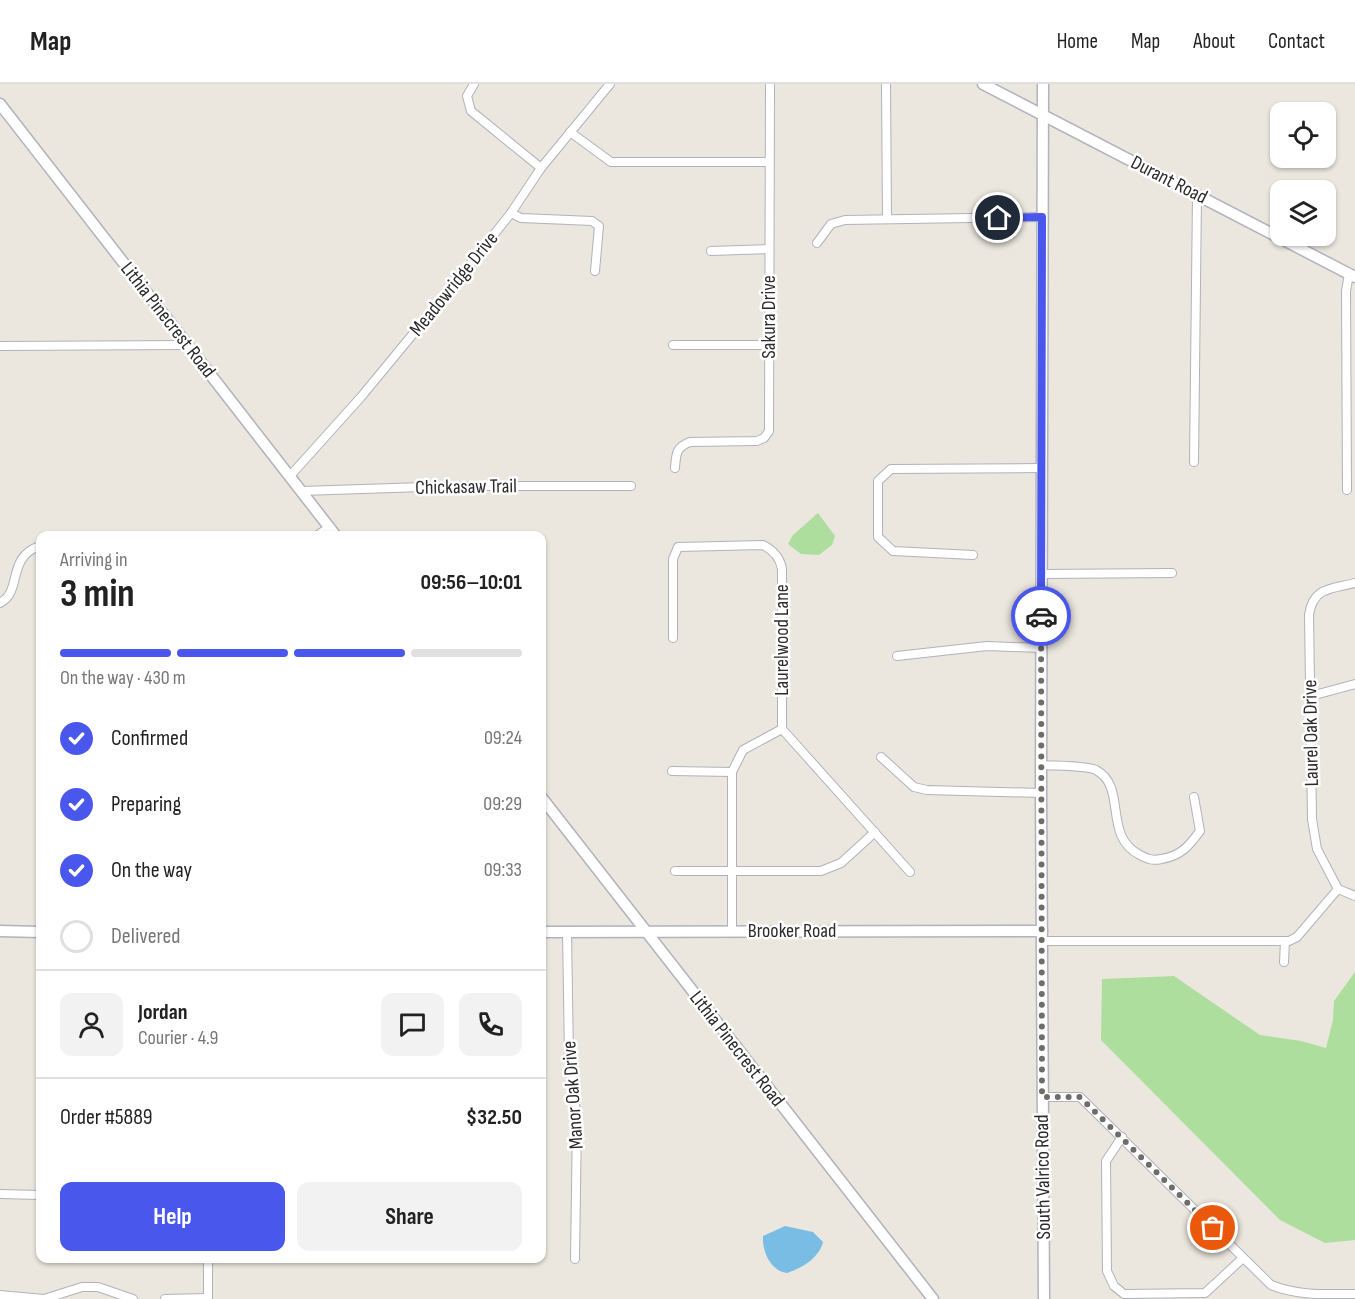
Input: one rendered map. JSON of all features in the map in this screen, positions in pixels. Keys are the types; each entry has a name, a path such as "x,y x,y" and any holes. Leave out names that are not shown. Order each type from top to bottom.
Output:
{"street":[{"path":"474,84 467,96 471,111 541,168"},
{"name":"Meadowridge Drive","path":"290,476 361,397 511,213 541,168 610,84"},
{"path":"886,84 887,218"},
{"name":"Durant Road","path":"983,84 1352,275"},
{"name":"South Valrico Road","path":"1043,84 1041,793 1044,1299"},
{"name":"Sakura Drive","path":"675,468 677,451 681,445 690,442 757,441 764,438 769,430 770,85"},
{"name":"Lithia Pinecrest Road","path":"0,104 333,531"},
{"path":"570,132 611,162 768,162"},
{"path":"1194,462 1197,195"},
{"path":"511,213 521,218 592,221 599,226 600,234 595,271"},
{"path":"817,243 831,225 845,220 1042,217"},
{"path":"711,251 769,249"},
{"path":"1347,490 1346,291 1352,275"},
{"path":"0,346 187,345"},
{"path":"673,345 769,345"},
{"path":"973,555 893,551 879,537 878,481 891,469 1041,468"},
{"name":"Chickasaw Trail","path":"302,491 453,486 631,486"},
{"name":"Laurelwood Lane","path":"673,638 673,559 678,547 763,545 771,549 780,559 782,569 782,729"},
{"path":"0,603 8,598 23,557 36,548"},
{"path":"1042,574 1172,573"},
{"name":"Laurel Oak Drive","path":"1338,889 1317,849 1312,819 1309,615 1312,600 1318,594 1355,583"},
{"path":"897,656 987,646 1041,648"},
{"path":"1311,696 1355,684"},
{"path":"732,932 732,771 743,750 782,729 910,872"},
{"path":"881,757 914,787 927,790 1041,793"},
{"path":"1041,765 1095,770 1106,780 1114,797 1117,831 1130,850 1152,861 1173,857 1189,847 1200,831 1194,797"},
{"path":"672,771 732,771"},
{"name":"Lithia Pinecrest Road","path":"546,803 933,1299"},
{"path":"675,871 821,872 841,863 875,832"},
{"path":"1042,936 1284,941 1297,937 1338,889 1355,896"},
{"name":"Manor Oak Drive","path":"567,931 569,1058 577,1119 575,1259"},
{"path":"0,932 36,932"},
{"name":"Brooker Road","path":"546,932 1042,936"},
{"path":"1284,941 1284,962"},
{"path":"1042,1097 1080,1097 1271,1285 1286,1292 1355,1294"},
{"path":"1122,1137 1106,1161 1107,1271 1114,1286 1124,1294 1205,1293 1243,1258"},
{"path":"0,1194 36,1195"},
{"path":"165,1299 208,1299 208,1263"},
{"path":"0,1296 44,1299 82,1287 99,1287 133,1299"}],"green space":[{"path":"818,513 835,536 832,545 819,555 801,554 788,544 793,535"},
{"path":"1355,972 1355,1240 1325,1243 1280,1220 1101,1040 1102,979 1174,976 1260,1035 1301,1041 1326,1048 1333,1020 1334,1001"}],"water":[{"path":"785,1226 813,1232 823,1242 818,1253 809,1262 787,1273 772,1265 763,1242 763,1236"}],"way so far":[{"path":"1041,616 1042,1097 1080,1097 1213,1228"}],"route":[{"path":"998,218 1042,217 1041,616"}]}
